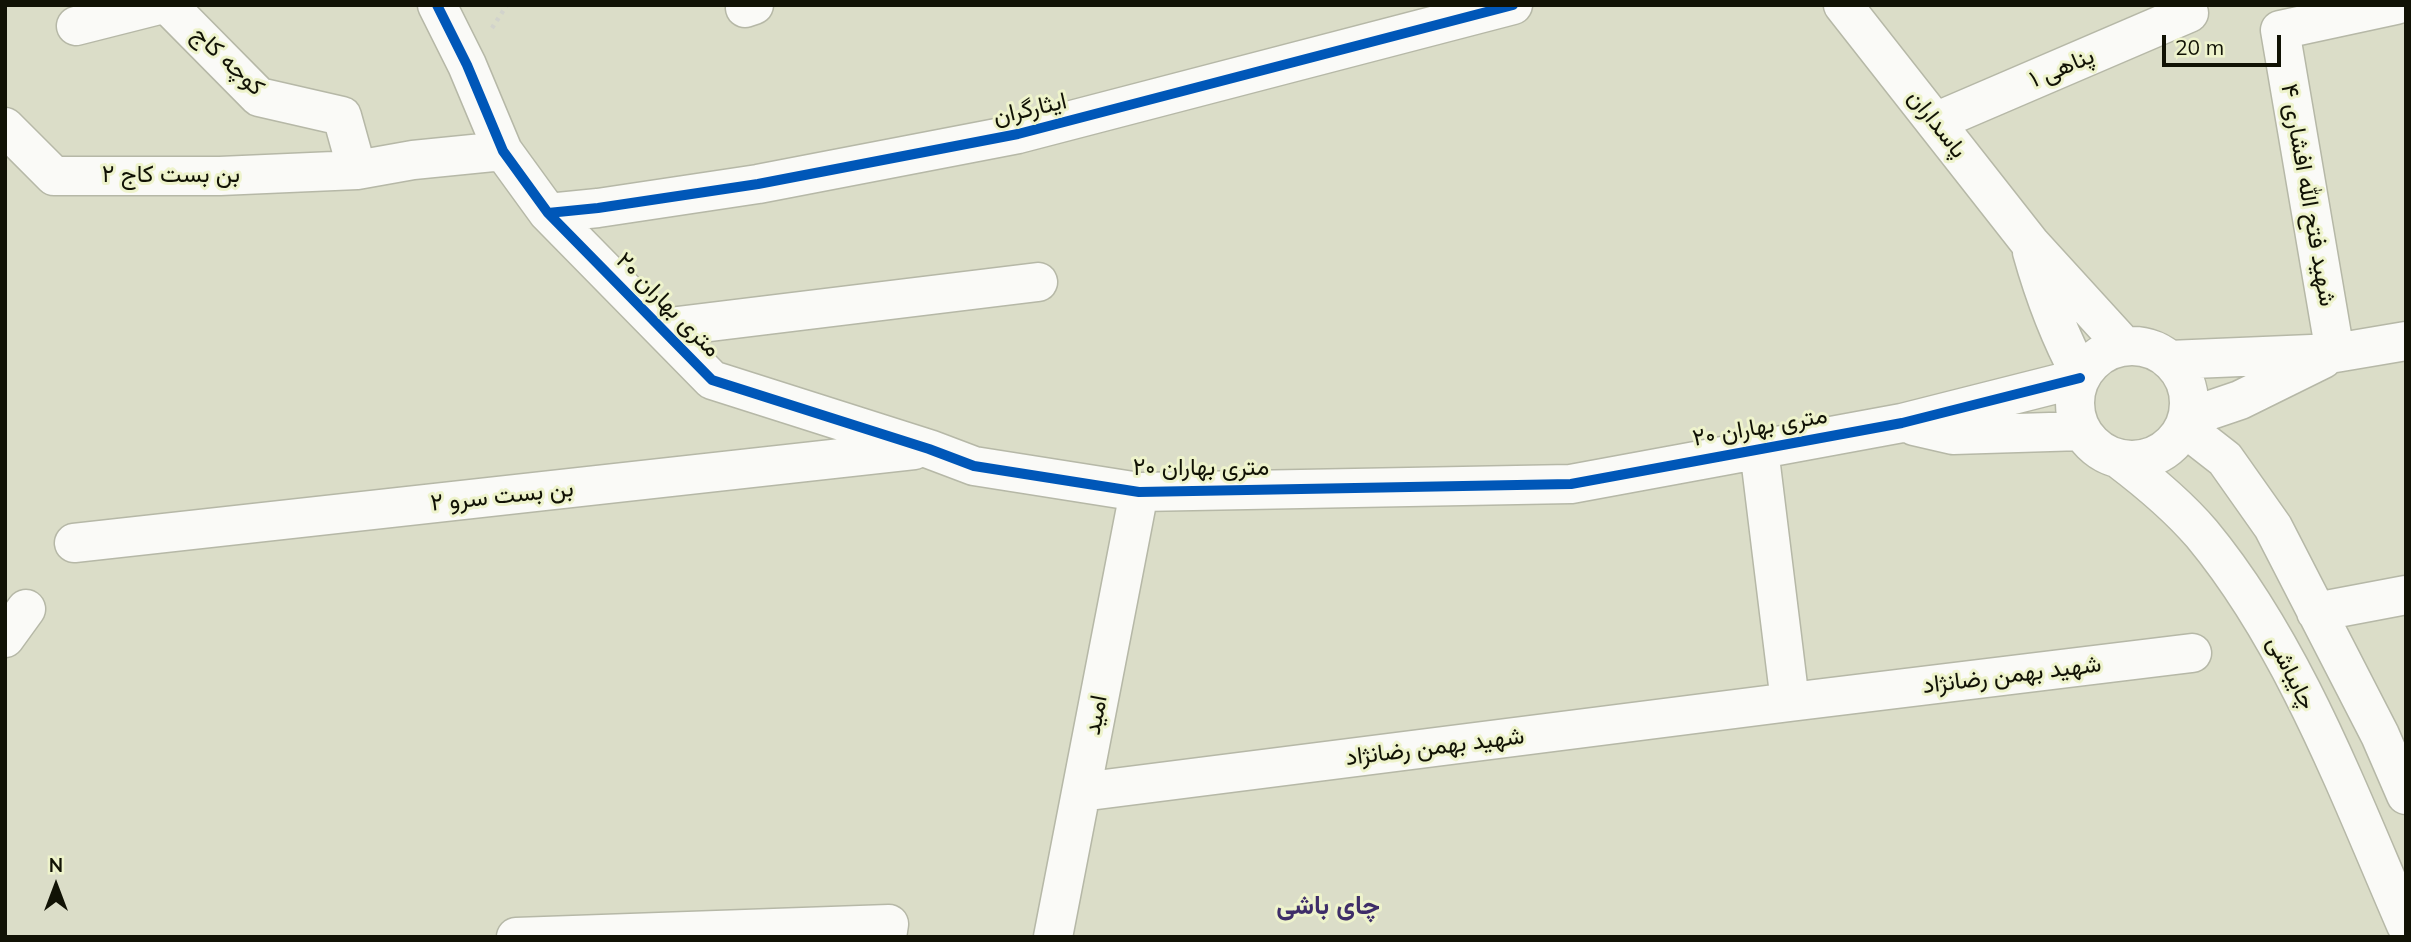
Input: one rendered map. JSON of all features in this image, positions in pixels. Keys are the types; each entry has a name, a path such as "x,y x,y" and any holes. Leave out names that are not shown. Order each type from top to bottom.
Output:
{"street":[{"path":"76,26 159,5"},
{"name":"کوچه کاج","path":"169,5 258,97 342,116 357,170"},
{"name":"۲۰ متری بهاران","path":"437,5 467,65 503,151 548,213 712,380 929,449 974,466 1139,492 1571,484 1902,423 2081,377"},
{"path":"746,5 744,8 754,5"},
{"name":"ایثارگران","path":"548,213 758,184 1018,134 1513,5"},
{"name":"پاسداران","path":"1843,5 2030,243 2124,346"},
{"name":"شهید فتح الله افشاری ۴","path":"2334,353 2277,18 2396,5"},
{"name":"پناهی ۱","path":"1935,122 2189,13"},
{"name":"بن بست کاج ۲","path":"5,127 54,176 220,176 357,170"},
{"path":"357,170 412,160 503,151"},
{"name":"پاسداران","path":"2030,243 2040,284 2081,377"},
{"path":"661,328 1038,282"},
{"path":"2169,360 2334,353 2406,341"},
{"path":"2124,346 2140,346 2169,360 2186,386 2189,401 2185,422 2177,438 2157,454 2145,459 2119,459 2091,444 2082,431 2074,405 2081,377 2092,362 2107,352 2124,346"},
{"path":"2185,422 2240,400 2334,353"},
{"name":"چایباشی","path":"2185,422 2225,459 2273,527 2380,735 2406,795"},
{"name":"۲۰ متری بهاران","path":"1902,423 1953,435 2082,431"},
{"name":"بن بست سرو ۲","path":"74,543 929,449"},
{"path":"1759,449 1790,702"},
{"name":"چایباشی","path":"2119,459 2147,480 2200,532 2250,598 2295,679 2406,925"},
{"name":"امید","path":"1053,937 1139,492"},
{"path":"2316,612 2406,595"},
{"name":"شهید بهمن رضانژاد","path":"1081,792 2192,653"},
{"path":"516,937 889,924 887,937"}],"cycle path":[{"path":"437,5 467,65 503,151 548,213 712,380 929,449 974,466 1139,492 1571,484 1902,423 2080,378"},
{"path":"548,213 758,184 1018,134 1513,5"}],"district":[{"name":"چای باشی","path":"1328,906"}]}
